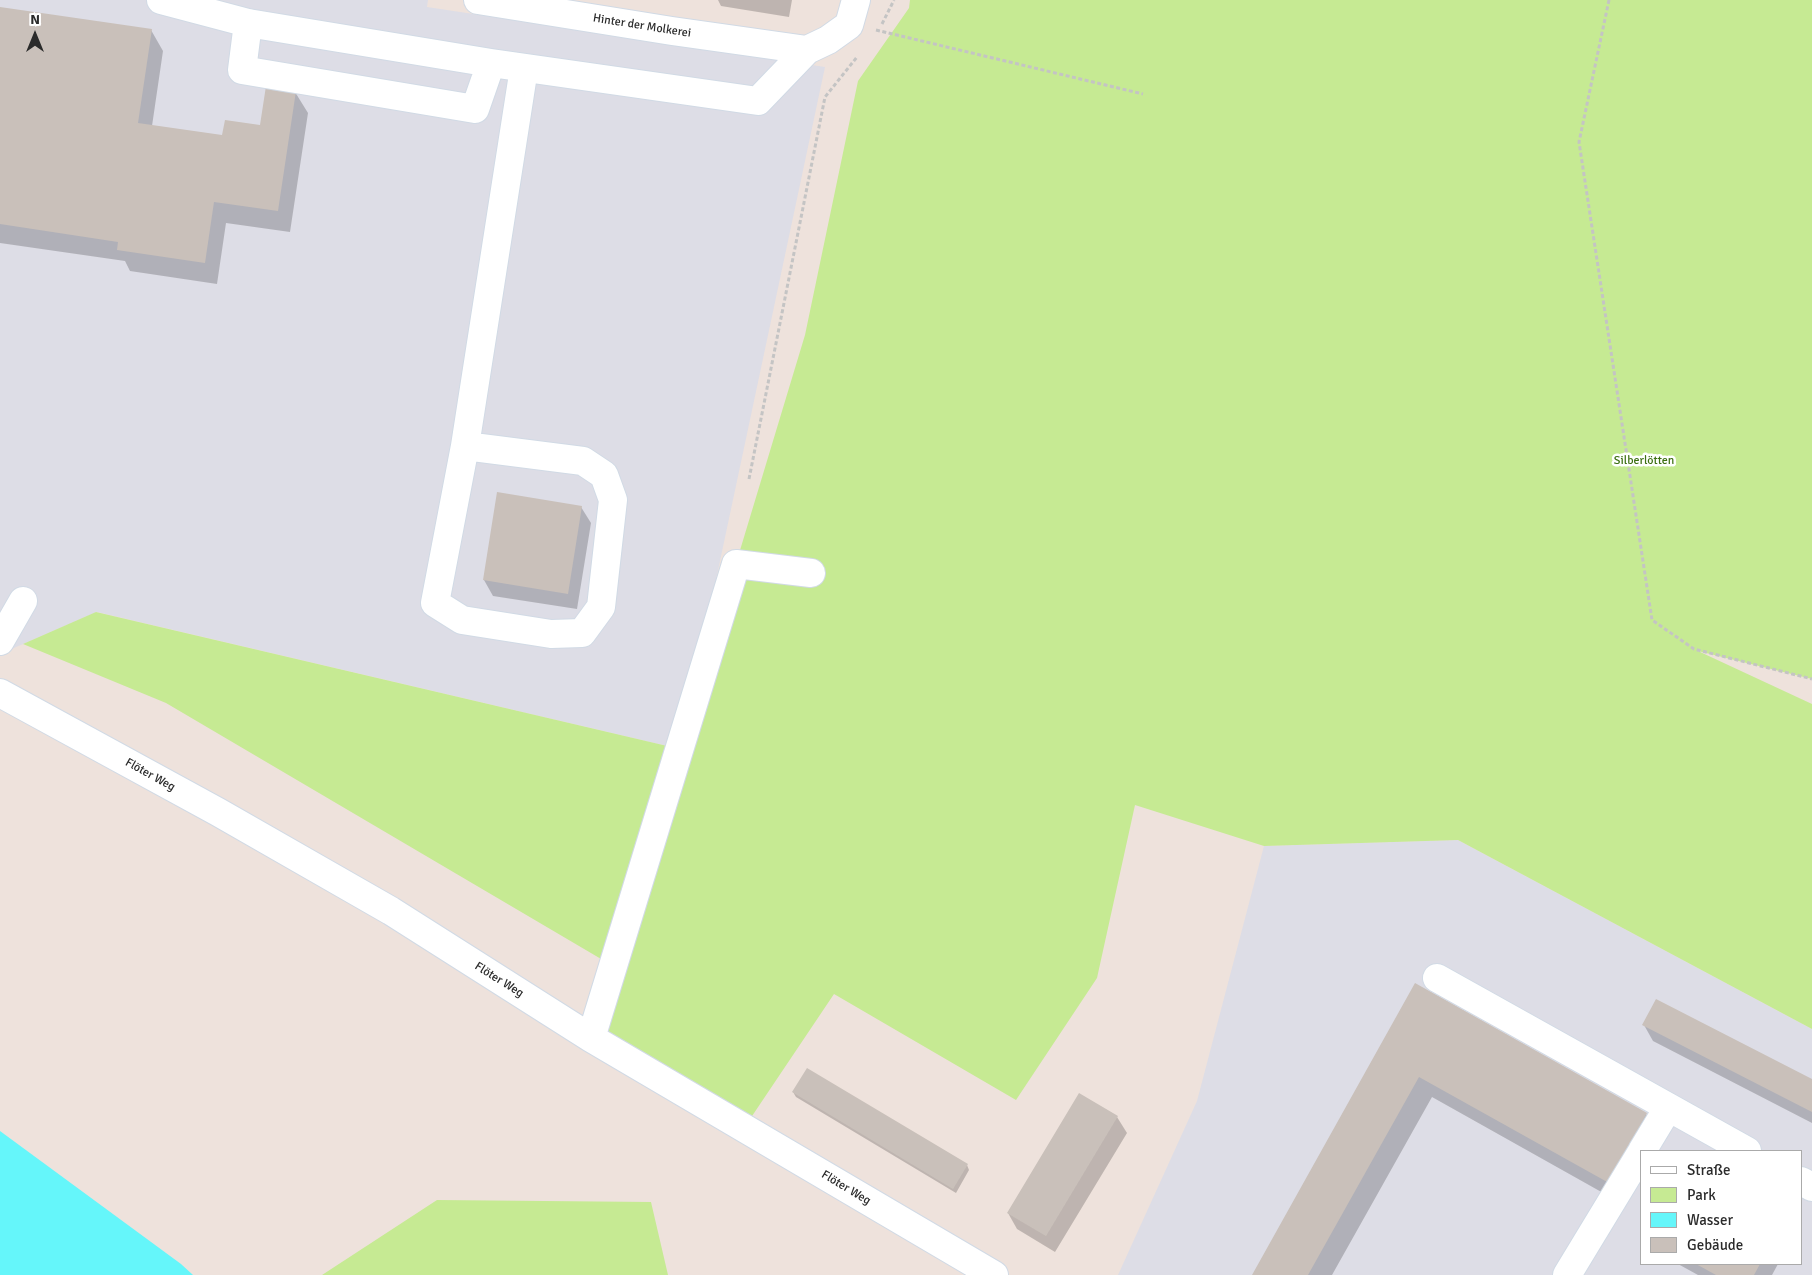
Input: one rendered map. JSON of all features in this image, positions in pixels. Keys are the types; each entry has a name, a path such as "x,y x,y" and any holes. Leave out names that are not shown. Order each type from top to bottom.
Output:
{"street":[{"path":"161,0 248,23 491,63 758,101 807,50 828,40 849,25 856,0"},
{"name":"Hinter der Molkerei","path":"478,0 807,50"},
{"path":"248,23 242,70 426,101 475,109 491,63"},
{"path":"465,446 583,461 604,475 613,500 601,607 582,632 551,634 462,620 435,603 465,446 524,68"},
{"path":"591,1038 736,564 810,573"},
{"path":"0,641 23,601"},
{"name":"Flöter Weg","path":"0,693 218,812 391,911 591,1038 994,1275"},
{"path":"1437,978 1745,1150"},
{"path":"1642,1150 1668,1108"},
{"path":"1567,1275 1640,1154"}],"path":[{"path":"873,38 894,0"},
{"path":"1609,0 1579,142 1652,620 1694,649 1812,679"},
{"path":"879,30 1143,94"},
{"path":"749,478 825,97 861,52"}],"shaded area":[{"path":"0,0 428,0 427,7 825,67 680,749 97,612 0,654"},
{"path":"1458,840 1812,1029 1812,1275 1118,1275 1197,1101 1264,846"}],"green space":[{"name":"Silberlötten","path":"910,0 1812,0 1812,679 1698,651 1812,704 1812,1029 1458,840 1264,846 1135,805 1097,978 1016,1100 834,994 744,1128 591,1038 613,966 166,703 23,644 96,612 680,749 805,335 858,81 909,8"},
{"path":"437,1200 651,1202 668,1275 322,1275"}],"water":[{"path":"0,1131 181,1264 193,1275 0,1275"}],"building":[{"path":"0,7 152,29 138,123 222,135 225,120 260,125 266,86 296,91 278,211 214,202 205,263 117,250 118,242 0,224"},
{"path":"497,492 582,506 568,594 483,580"},
{"path":"1415,983 1647,1113 1609,1183 1419,1077 1308,1275 1252,1275"},
{"path":"1656,999 1812,1079 1812,1112 1642,1025"},
{"path":"807,1068 968,1164 953,1189 792,1092"},
{"path":"1079,1093 1118,1116 1046,1236 1007,1213"},
{"path":"1698,1265 1759,1265 1754,1275 1716,1275"}]}
